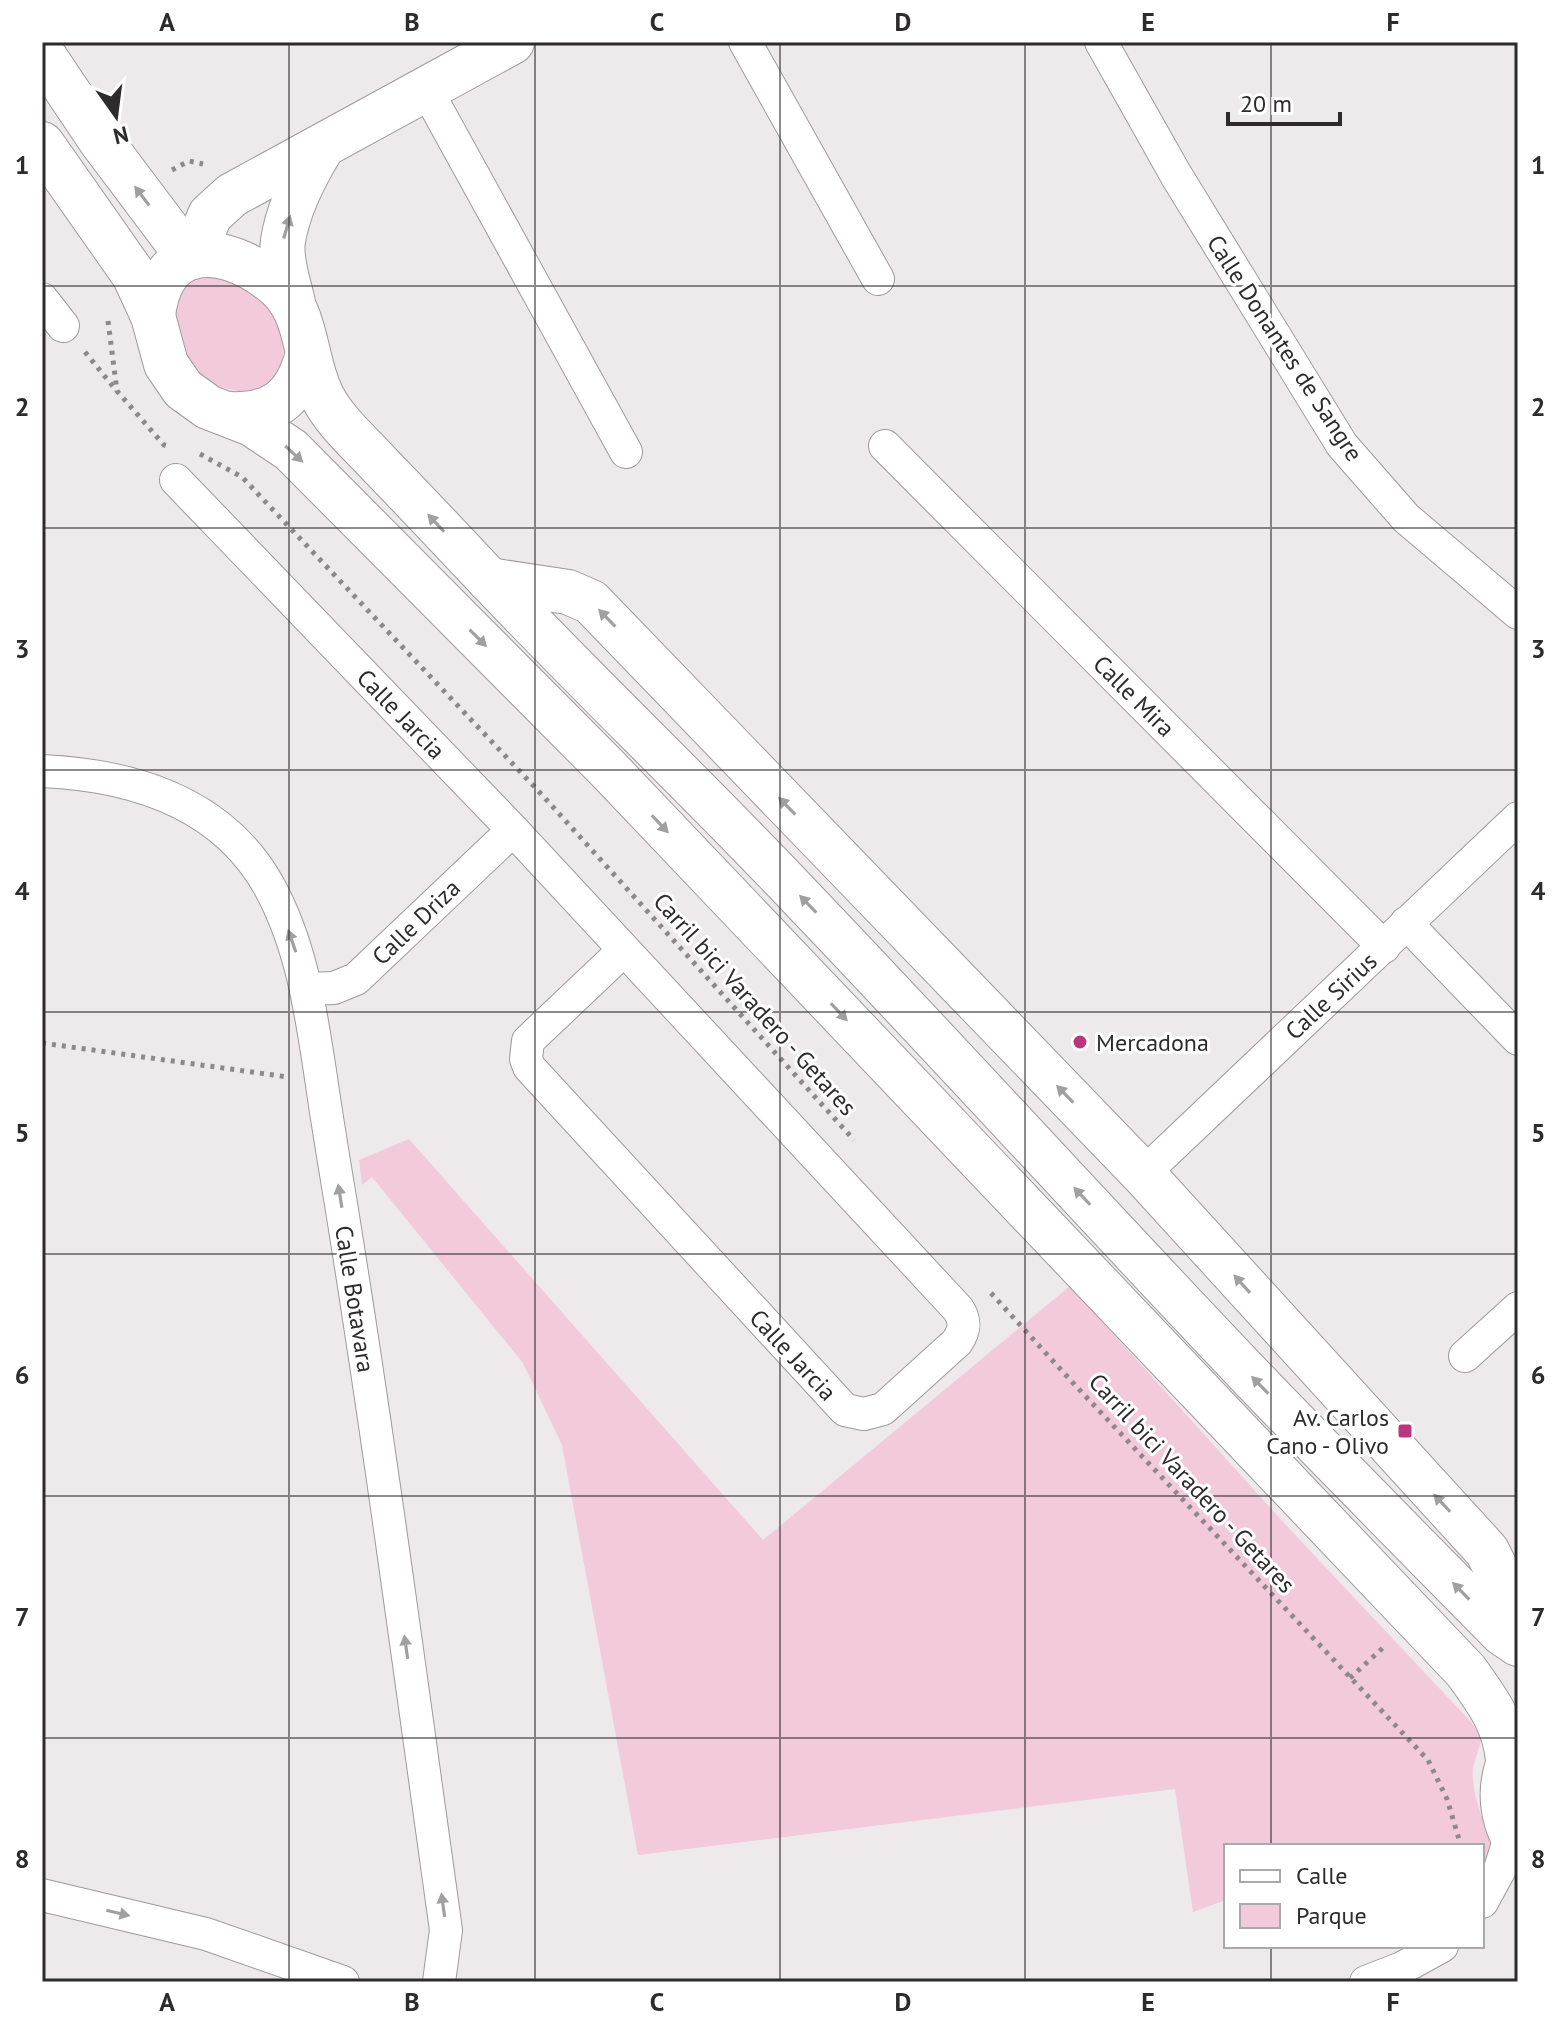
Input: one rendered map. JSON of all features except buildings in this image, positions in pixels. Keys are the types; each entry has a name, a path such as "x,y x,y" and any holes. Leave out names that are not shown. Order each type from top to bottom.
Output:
{"street":[{"path":"191,258 210,215 232,195 512,42"},
{"path":"745,42 878,279"},
{"name":"Calle Donantes de Sangre","path":"1101,42 1176,175 1342,445 1406,518 1518,613"},
{"path":"42,53 101,141 191,258"},
{"path":"426,89 626,452"},
{"path":"42,144 134,275 153,316 166,364 183,389 208,407 252,424 291,450 598,758 1466,1671 1500,1722 1513,1751 1502,1782 1502,1805 1514,1841 1484,1898"},
{"path":"228,414 250,415 271,409 289,396 302,378 307,357 306,335 293,303 283,243 303,179 321,149"},
{"path":"153,316 155,297 163,280 176,265 212,253 232,257 274,282 293,303"},
{"path":"42,299 63,326"},
{"path":"307,357 323,398 344,427 489,580 805,901 1257,1382 1502,1633 1518,1644"},
{"name":"Calle Mira","path":"885,446 1384,947"},
{"name":"Calle Jarcia","path":"177,464 962,1315 964,1329 957,1342 883,1409 864,1414 845,1410 529,1067 526,1059 528,1041 624,950"},
{"path":"489,580 568,592 591,602 1143,1174 1487,1551 1518,1612"},
{"name":"Calle Botavara","path":"42,771 87,773 151,788 192,808 238,845 268,885 290,934 307,989 352,1271 446,1930 439,1982"},
{"name":"Calle Sirius","path":"1143,1174 1518,818"},
{"name":"Calle Driza","path":"307,989 334,988 356,979 513,830"},
{"path":"1406,923 1518,1039"},
{"path":"1465,1356 1518,1308"},
{"path":"1484,1912 1518,1889"},
{"path":"42,1895 206,1934 343,1982"},
{"path":"1366,1982 1402,1968 1438,1948"}],"path":[{"path":"163,172 189,161 211,165"},
{"path":"106,312 117,391"},
{"path":"63,326 177,464"},
{"name":"Carril bici Varadero - Getares","path":"192,452 206,455 242,477 544,797 862,1149"},
{"path":"42,1043 321,1081"},
{"name":"Carril bici Varadero - Getares","path":"989,1290 1428,1760 1447,1799 1460,1844"}],"green space":[{"path":"213,277 249,286 265,300 276,317 283,356 278,373 266,386 249,391 225,388 201,376 187,359 173,306 188,284"},
{"path":"409,1139 763,1540 1070,1286 1284,1523 1471,1722 1481,1737 1473,1768 1474,1788 1484,1824 1497,1854 1484,1869 1484,1844 1224,1844 1224,1901 1193,1912 1175,1789 638,1855 562,1445 523,1363 372,1177 362,1185 359,1160"}],"place":[{"name":"Mercadona","path":"1080,1042"},
{"name":"Av. Carlos Cano - Olivo","path":"1405,1431"}]}
